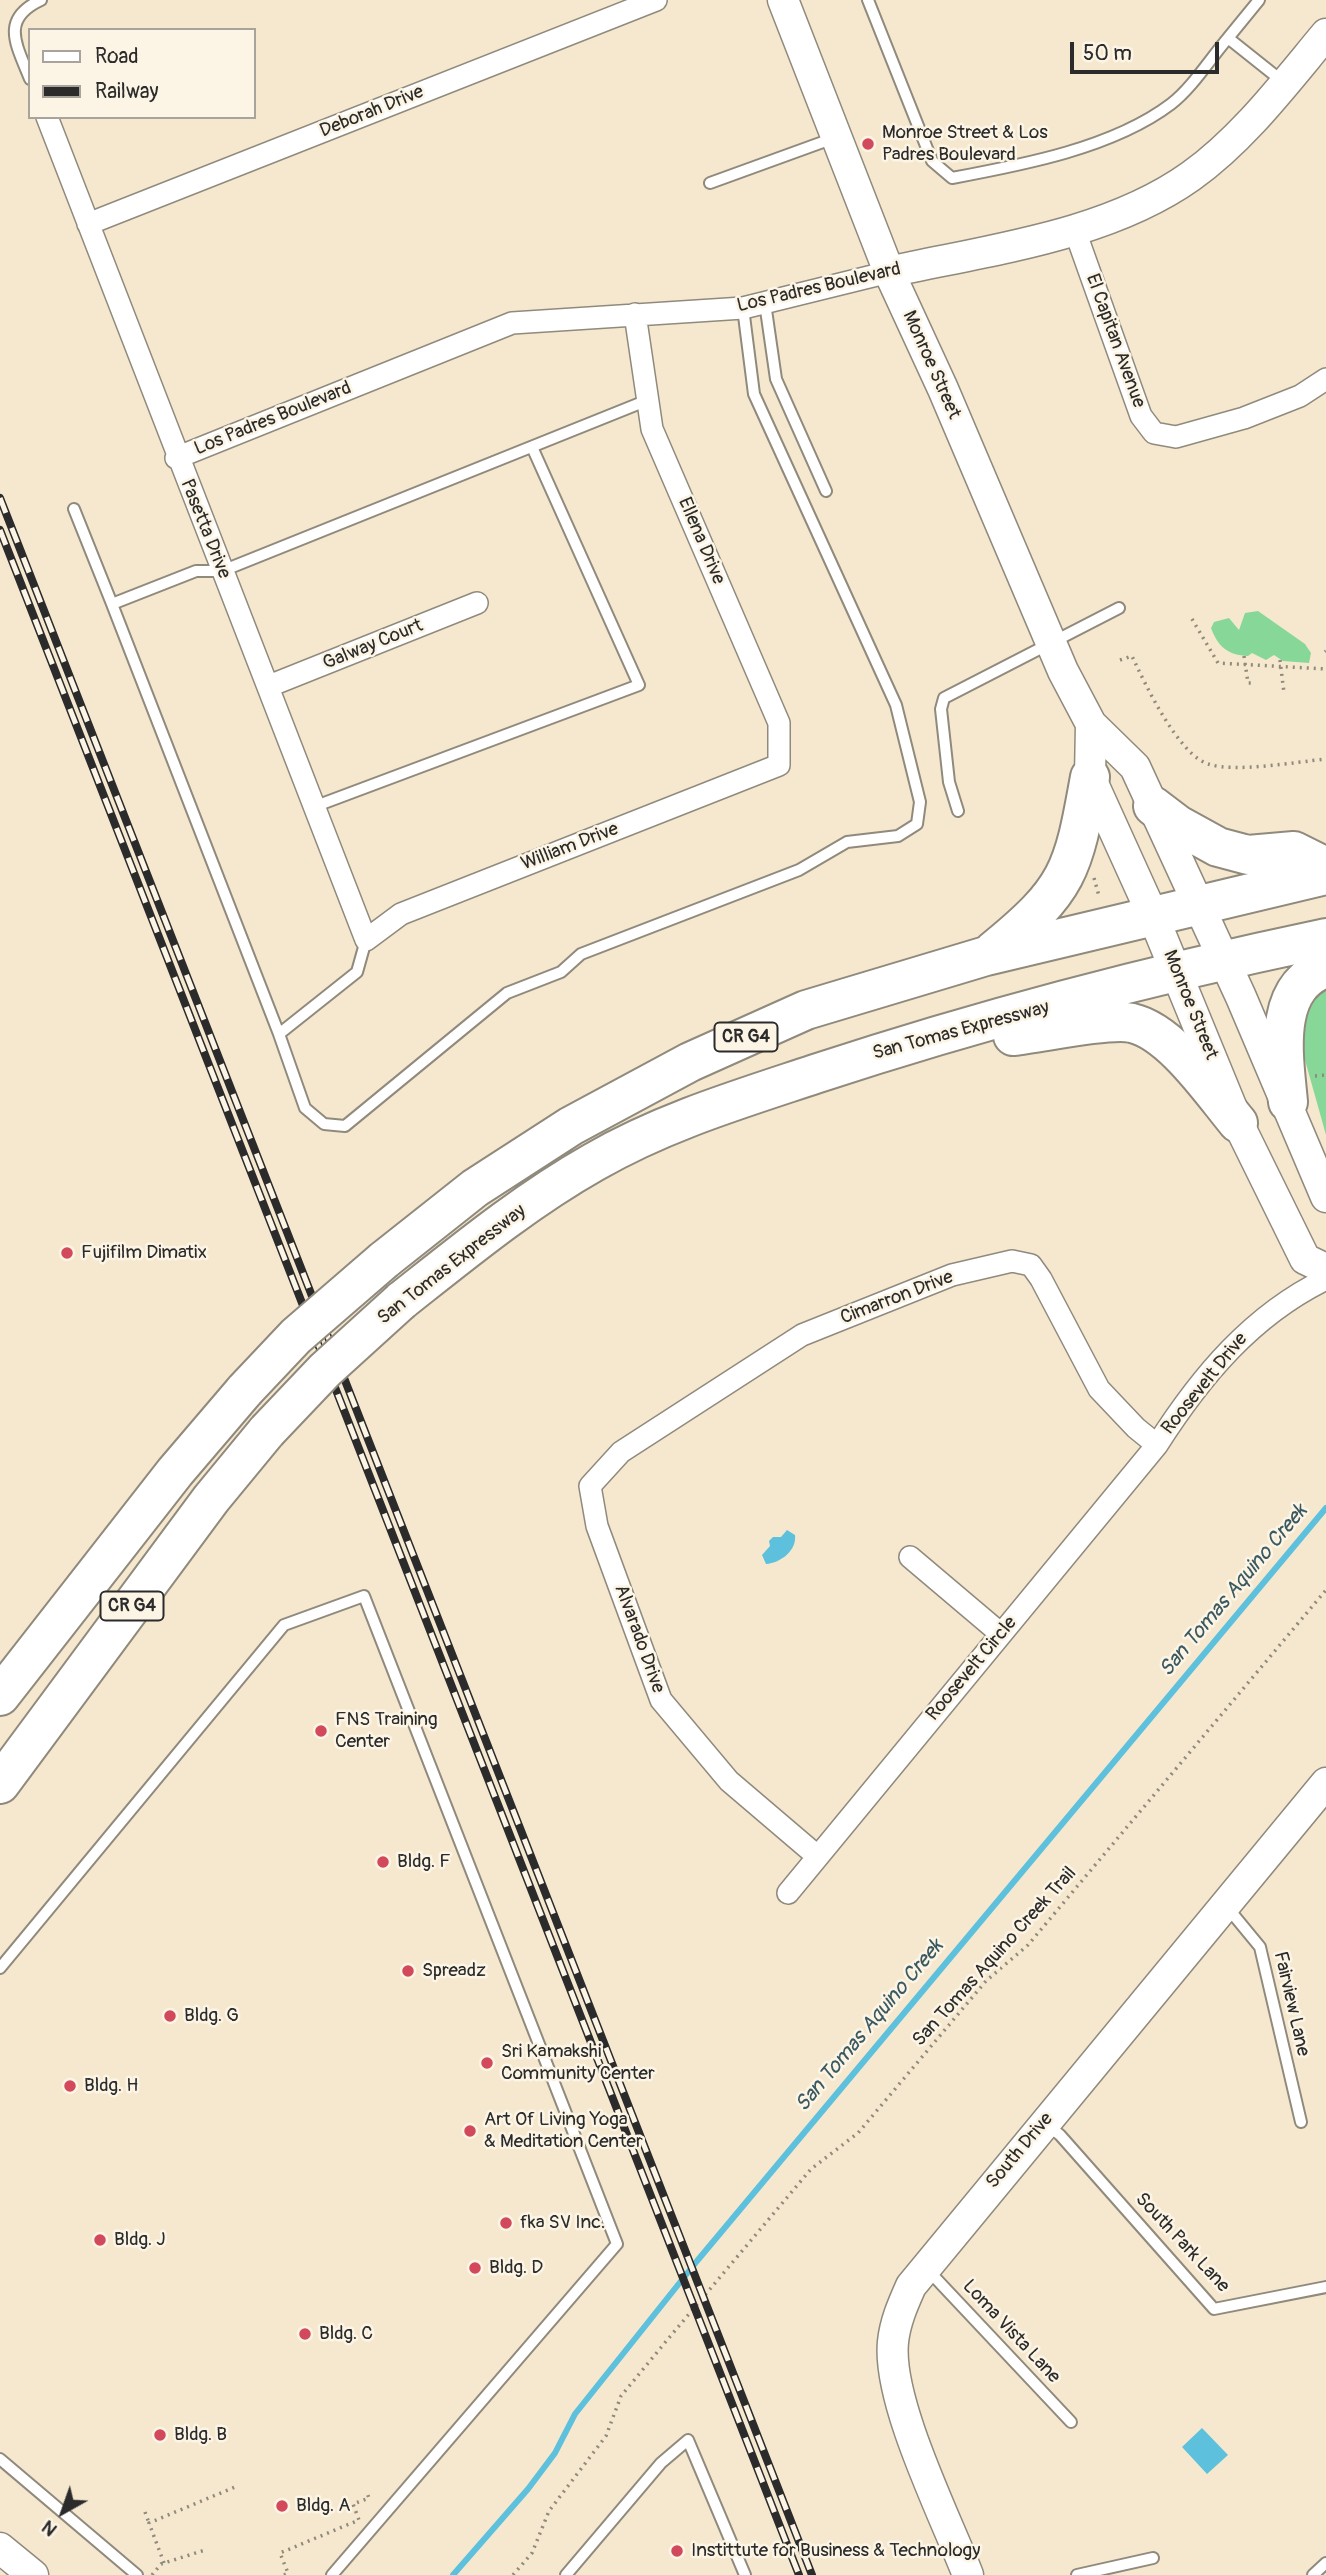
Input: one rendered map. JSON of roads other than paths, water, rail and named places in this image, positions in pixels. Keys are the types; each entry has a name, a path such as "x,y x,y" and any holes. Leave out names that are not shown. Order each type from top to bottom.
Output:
{"highway":[{"path":"986,956 1027,923 1061,886 1079,837 1090,777"},
{"path":"1153,806 1178,825 1225,850 1248,855 1294,851 1326,867"},
{"name":"CR G4","path":"0,1696 175,1472 245,1390 296,1336 384,1259 475,1188 560,1133 690,1062 806,1010 986,956 1326,875"},
{"name":"San Tomas Expressway","path":"0,1784 211,1499 267,1431 325,1370 401,1301 498,1224 595,1161 696,1113 889,1049 1224,959 1326,938"},
{"path":"1288,1102 1283,1049 1286,1018 1300,986 1309,977 1326,968"},
{"path":"889,1049 1111,1022 1131,1023 1145,1028 1173,1049 1238,1122"}],"main road":[{"name":"Monroe Street","path":"783,0 889,272 943,389 1050,642 1091,724 1135,767 1288,1102 1326,1197"},
{"name":"Los Padres Boulevard","path":"889,272 1075,231 1159,195 1191,176 1226,146 1326,34"},
{"name":"Monroe Street","path":"1091,724 1090,777 1153,916 1238,1122 1305,1259 1326,1269"},
{"name":"South Drive","path":"968,2575 900,2403 894,2371 893,2342 900,2312 911,2286 1326,1783"},
{"path":"0,2548 33,2575"}],"street":[{"name":"Deborah Drive","path":"88,224 656,0"},
{"name":"Pasetta Drive","path":"48,119 176,458 269,686 366,940"},
{"name":"El Capitan Avenue","path":"1075,231 1141,416 1154,433 1176,437 1244,418 1300,396 1326,379"},
{"name":"Los Padres Boulevard","path":"176,458 512,323 743,308 889,272"},
{"name":"Ellena Drive","path":"635,314 652,429 779,723 779,765"},
{"name":"Galway Court","path":"269,686 477,603"},
{"name":"William Drive","path":"366,940 401,914 779,765"},
{"name":"Cimarron Drive","path":"590,1486 621,1452 802,1335 952,1275 1012,1261 1031,1265 1099,1389 1136,1428 1157,1445"},
{"name":"Roosevelt Drive","path":"1157,1445 1177,1413 1247,1331 1300,1292 1326,1279"},
{"name":"Roosevelt Circle","path":"788,1893 1157,1445"},
{"name":"Alvarado Drive","path":"590,1486 597,1526 661,1700 729,1781 817,1856"},
{"path":"910,1557 1001,1634"}],"lane":[{"path":"28,74 11,32 14,18 25,7 41,0"},
{"path":"868,0 932,161 952,178 1038,162 1124,130 1172,103 1259,0"},
{"path":"1228,38 1285,83"},
{"path":"710,183 837,137"},
{"path":"765,303 776,379 826,491"},
{"path":"74,509 279,1034 305,1108 324,1124 345,1126 507,993 561,972 581,954 799,870 847,842 898,836 918,824 920,802 896,705 754,394 743,308"},
{"path":"112,604 196,571 222,571 649,400"},
{"path":"316,806 639,685 532,447"},
{"path":"958,811 949,782 941,709 944,698 1119,608"},
{"path":"279,1034 357,972 366,940"},
{"path":"0,1968 284,1625 364,1596 617,2244 332,2575"},
{"name":"Fairview Lane","path":"1225,1905 1260,1947 1301,2122"},
{"name":"South Park Lane","path":"1044,2122 1060,2135 1214,2309 1326,2287"},
{"name":"Loma Vista Lane","path":"925,2266 1071,2422"},
{"path":"566,2575 661,2463 688,2440 744,2575"},
{"path":"0,2459 138,2575"},
{"path":"1077,2575 1153,2557"},
{"path":"1313,2575 1326,2563"}],"water":[{"path":"787,1530 795,1535 791,1551 766,1564 762,1555 770,1546 769,1541 773,1537 781,1537"},
{"path":"1202,2428 1228,2455 1207,2474 1182,2447"}],"waterway":[{"name":"San Tomas Aquino Creek","path":"453,2575 528,2489 555,2453 575,2414 697,2261 1326,1508"}],"railway":[{"path":"0,498 812,2575"},
{"path":"0,530 799,2575"}],"place":[{"name":"Monroe Street & Los Padres Boulevard","path":"868,144"},
{"name":"Fujifilm Dimatix","path":"67,1253"},
{"name":"FNS Training Center","path":"321,1731"},
{"name":"Bldg. F","path":"383,1862"},
{"name":"Spreadz","path":"408,1971"},
{"name":"Bldg. G","path":"170,2016"},
{"name":"Sri Kamakshi Community Center","path":"487,2063"},
{"name":"Bldg. H","path":"70,2086"},
{"name":"Art Of Living Yoga & Meditation Center","path":"470,2131"},
{"name":"fka SV Inc.","path":"506,2223"},
{"name":"Bldg. J","path":"100,2240"},
{"name":"Bldg. D","path":"475,2268"},
{"name":"Bldg. C","path":"305,2334"},
{"name":"Bldg. B","path":"160,2435"},
{"name":"Bldg. A","path":"282,2506"},
{"name":"Instittute for Business & Technology","path":"677,2551"}]}
